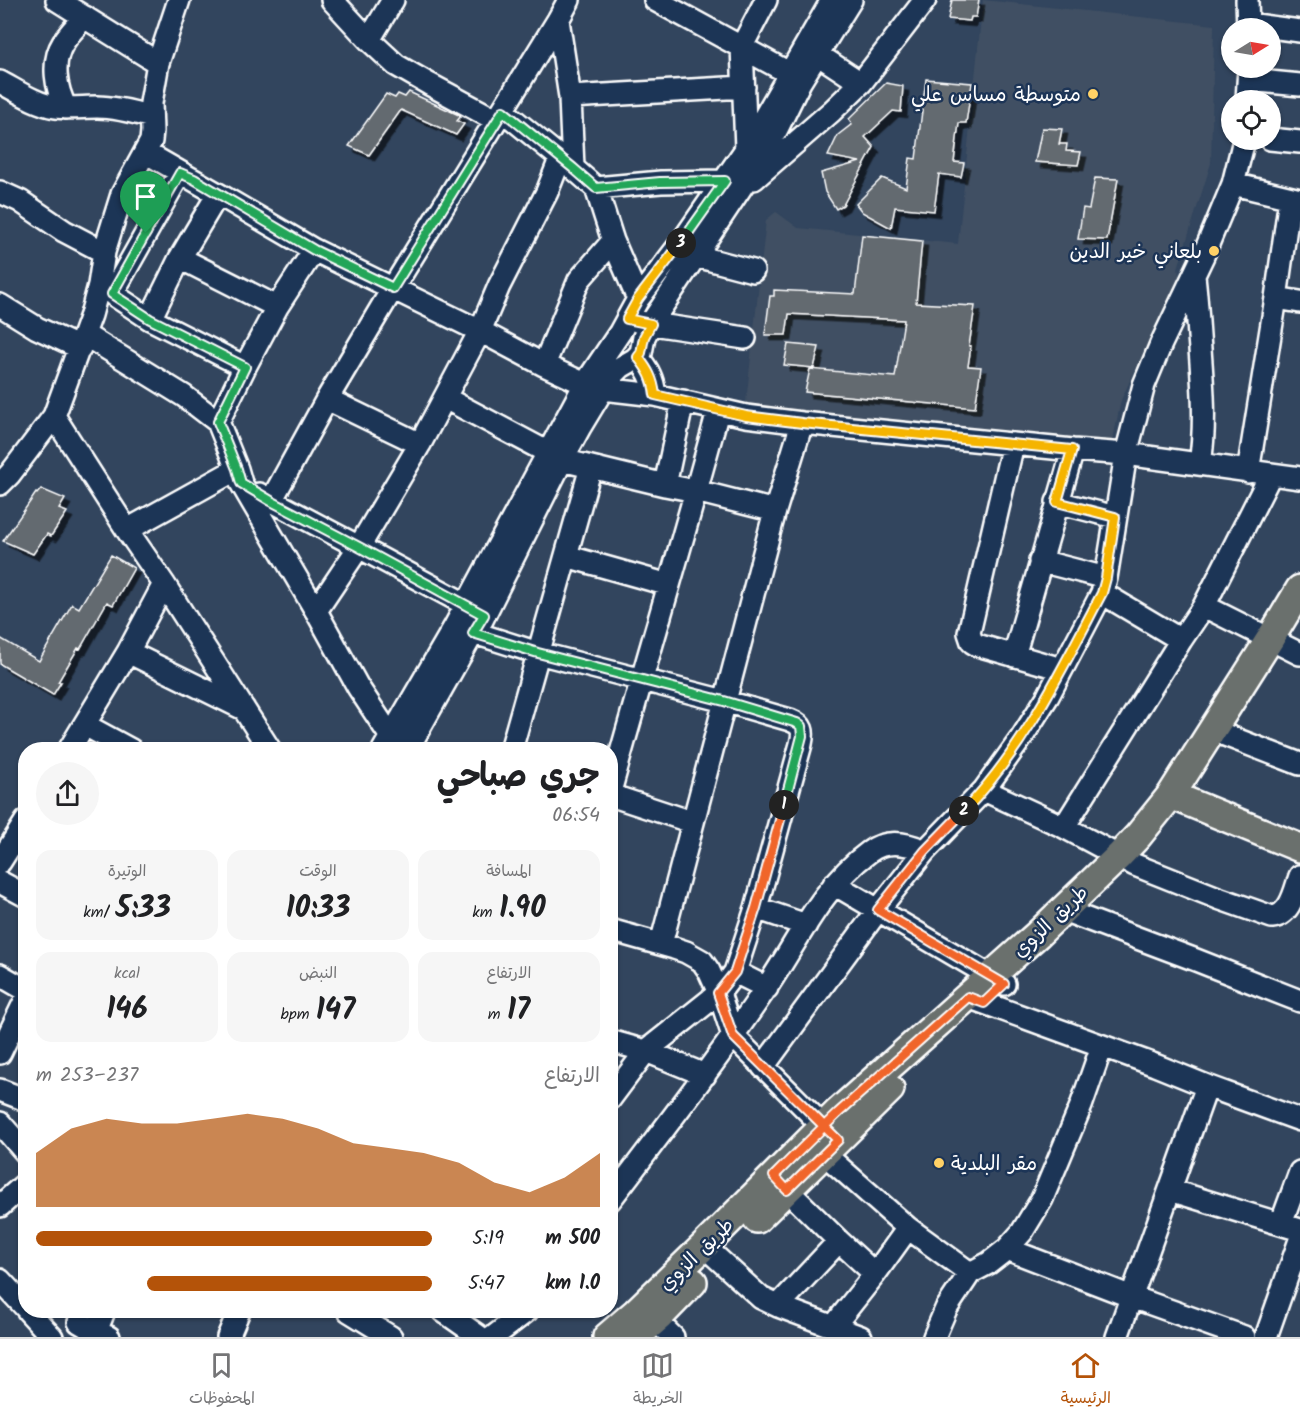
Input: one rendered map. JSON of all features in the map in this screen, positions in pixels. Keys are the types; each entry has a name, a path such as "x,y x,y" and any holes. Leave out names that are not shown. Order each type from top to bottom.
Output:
{"main road":[{"name":"طريق الزوي","path":"607,1337 651,1325 710,1252 824,1140 891,1088 997,980 1127,860 1152,845 1164,823 1171,795 1300,589"},
{"path":"1171,795 1300,848"}],"street":[{"path":"57,0 158,63"},
{"path":"106,290 104,252 122,194 151,141 151,103 158,63 178,0"},
{"path":"332,0 396,65 429,84 499,116 567,163 596,188 614,241 638,299"},
{"path":"369,40 393,0"},
{"path":"271,501 327,399 568,0"},
{"path":"655,0 795,77"},
{"path":"746,149 742,46 766,0"},
{"path":"812,49 832,0"},
{"path":"594,386 641,353 644,337 696,256 730,188 746,149 812,49 851,0"},
{"path":"596,188 660,182 730,188 832,111 861,83 925,0"},
{"path":"1247,0 1248,18"},
{"path":"66,108 60,96 56,78 57,58 61,44 85,17"},
{"path":"316,611 359,547 420,444 480,332 513,257 547,192 567,163 570,97 558,20"},
{"path":"1281,29 1300,31"},
{"path":"812,49 861,83"},
{"path":"388,742 475,610 638,299 681,243 730,188 754,168 777,129 795,77"},
{"path":"0,82 53,107 113,108 152,117"},
{"path":"1248,82 1300,85"},
{"path":"570,97 744,87"},
{"path":"1281,140 1300,142"},
{"path":"763,1067 878,910 925,851 984,790 1048,696 1104,585 1126,453 1144,385 1233,184 1242,150"},
{"path":"146,152 314,250 544,365 594,386 655,395 746,416 1072,450 1126,453 1300,478"},
{"path":"0,484 54,416 82,341 106,290 180,173"},
{"path":"1233,184 1295,199 1291,247 1276,298 1248,472"},
{"path":"0,192 20,201 64,231 104,252"},
{"path":"150,319 180,258 218,194"},
{"path":"544,365 579,280 614,241"},
{"path":"218,422 277,308 314,250"},
{"path":"696,256 753,271"},
{"path":"180,258 277,308"},
{"path":"1194,275 1204,401 1200,464"},
{"path":"106,290 150,319 245,367"},
{"path":"1276,298 1300,302"},
{"path":"0,305 37,328 82,341 184,396 218,422 239,476 358,687 386,742"},
{"path":"627,319 745,338"},
{"path":"638,357 650,374 655,395"},
{"path":"445,398 555,456 591,467 775,511"},
{"path":"327,399 420,444"},
{"path":"665,485 683,402"},
{"path":"618,764 718,411"},
{"path":"54,416 245,709 262,742"},
{"path":"661,944 775,511 802,423"},
{"path":"1013,444 969,633 970,638 975,644 1062,669"},
{"path":"1014,656 1072,450"},
{"path":"513,742 591,467"},
{"path":"1064,827 1180,640 1204,606 1271,474"},
{"path":"127,530 239,476"},
{"path":"239,476 271,501 475,610"},
{"path":"1057,502 1115,517"},
{"path":"566,556 669,585"},
{"path":"1041,561 1104,585 1180,640"},
{"path":"74,742 128,652 164,584"},
{"path":"1204,606 1300,654"},
{"path":"464,629 538,653 724,701 801,726 801,744 756,908 735,972 718,993 646,1051 618,1088"},
{"path":"411,742 464,629"},
{"path":"128,652 245,709"},
{"path":"85,725 116,742"},
{"path":"1212,729 1300,764"},
{"path":"984,790 1064,827 1127,860 1272,917 1284,912 1290,903 1300,876"},
{"path":"618,797 693,822"},
{"path":"0,862 18,834"},
{"path":"618,1186 733,1036 834,884 870,851 879,846 902,843 925,851"},
{"path":"0,882 18,892"},
{"path":"834,884 997,980"},
{"path":"756,908 806,925"},
{"path":"1070,913 1300,1000"},
{"path":"618,932 686,952 702,961 709,970 733,1036 763,1067 824,1140 908,1228 970,1273"},
{"path":"735,972 767,988"},
{"path":"0,975 18,985"},
{"path":"976,1000 1300,1120"},
{"path":"0,1053 18,1016"},
{"path":"618,1043 646,1051 705,1075"},
{"path":"934,1337 946,1309 970,1273 989,1263 1007,1249 1022,1232 1042,1199 1081,1106 1102,1046"},
{"path":"1117,1337 1207,1086"},
{"path":"0,1090 18,1097"},
{"path":"0,1123 18,1144"},
{"path":"1170,1190 1291,1227 1300,1172"},
{"path":"780,1183 875,1274"},
{"path":"0,1206 18,1190"},
{"path":"833,1327 908,1228"},
{"path":"1266,1337 1300,1240"},
{"path":"778,1306 839,1241"},
{"path":"1007,1249 1239,1336"},
{"path":"710,1252 761,1298 859,1337"},
{"path":"0,1280 18,1299"},
{"path":"35,1318 52,1337"},
{"path":"228,1337 236,1318"},
{"path":"360,1318 390,1337"},
{"path":"453,1318 480,1337"},
{"path":"493,1337 518,1318"}],"shaded area":[{"path":"983,0 1214,25 1211,163 1178,268 1179,276 1121,400 1112,444 745,412 766,220 776,212 798,228 958,244"}],"building":[{"path":"952,0 979,0 976,17 971,17 970,21 948,19"},
{"path":"926,79 972,83 966,123 959,123 954,162 964,163 961,177 939,174 934,211 895,207 891,228 862,212 856,204 882,178 906,188 910,158 916,159"},
{"path":"886,83 903,86 901,112 893,111 865,137 874,147 843,205 836,209 825,192 821,173 860,162 828,156 838,135 852,124 849,119"},
{"path":"409,92 461,116 457,121 464,124 456,135 401,110 369,155 349,146 386,94 395,98 398,94 405,97"},
{"path":"1042,128 1062,129 1059,144 1067,144 1066,151 1081,152 1078,165 1035,162"},
{"path":"1095,178 1118,179 1107,240 1078,239 1083,208 1089,209"},
{"path":"862,235 922,241 916,303 975,306 968,366 981,367 975,408 805,392 810,369 895,377 904,320 789,314 786,335 765,335 770,296 774,296 774,290 855,294"},
{"path":"788,344 819,347 814,368 784,365"},
{"path":"41,489 65,499 59,509 67,512 51,536 47,534 33,554 3,541"},
{"path":"111,555 134,568 113,605 107,602 58,682 61,682 53,695 0,664 0,638 39,661 72,604 79,608"}],"place":[{"name":"متوسطة مساس علي","path":"1093,94"},
{"name":"بلعاني خير الدين","path":"1214,251"},
{"name":"مقر البلدية","path":"939,1163"}],"route":[{"path":"146,233 112,294 150,319 245,367 218,422 241,483 484,615 473,633 538,653 724,701 790,720 801,726 802,736 756,908 735,972 718,993 733,1036 750,1055 824,1126 838,1140 787,1190 774,1176 824,1126 968,997 984,1003 1004,984 878,910 925,851 984,790 1022,737 1048,696 1102,593 1115,517 1057,502 1072,450 746,416 655,395 650,374 638,357 641,353 645,332 651,324 627,319 638,299 725,181 660,182 596,188 503,111 393,288 314,250 180,173 146,233"}]}
